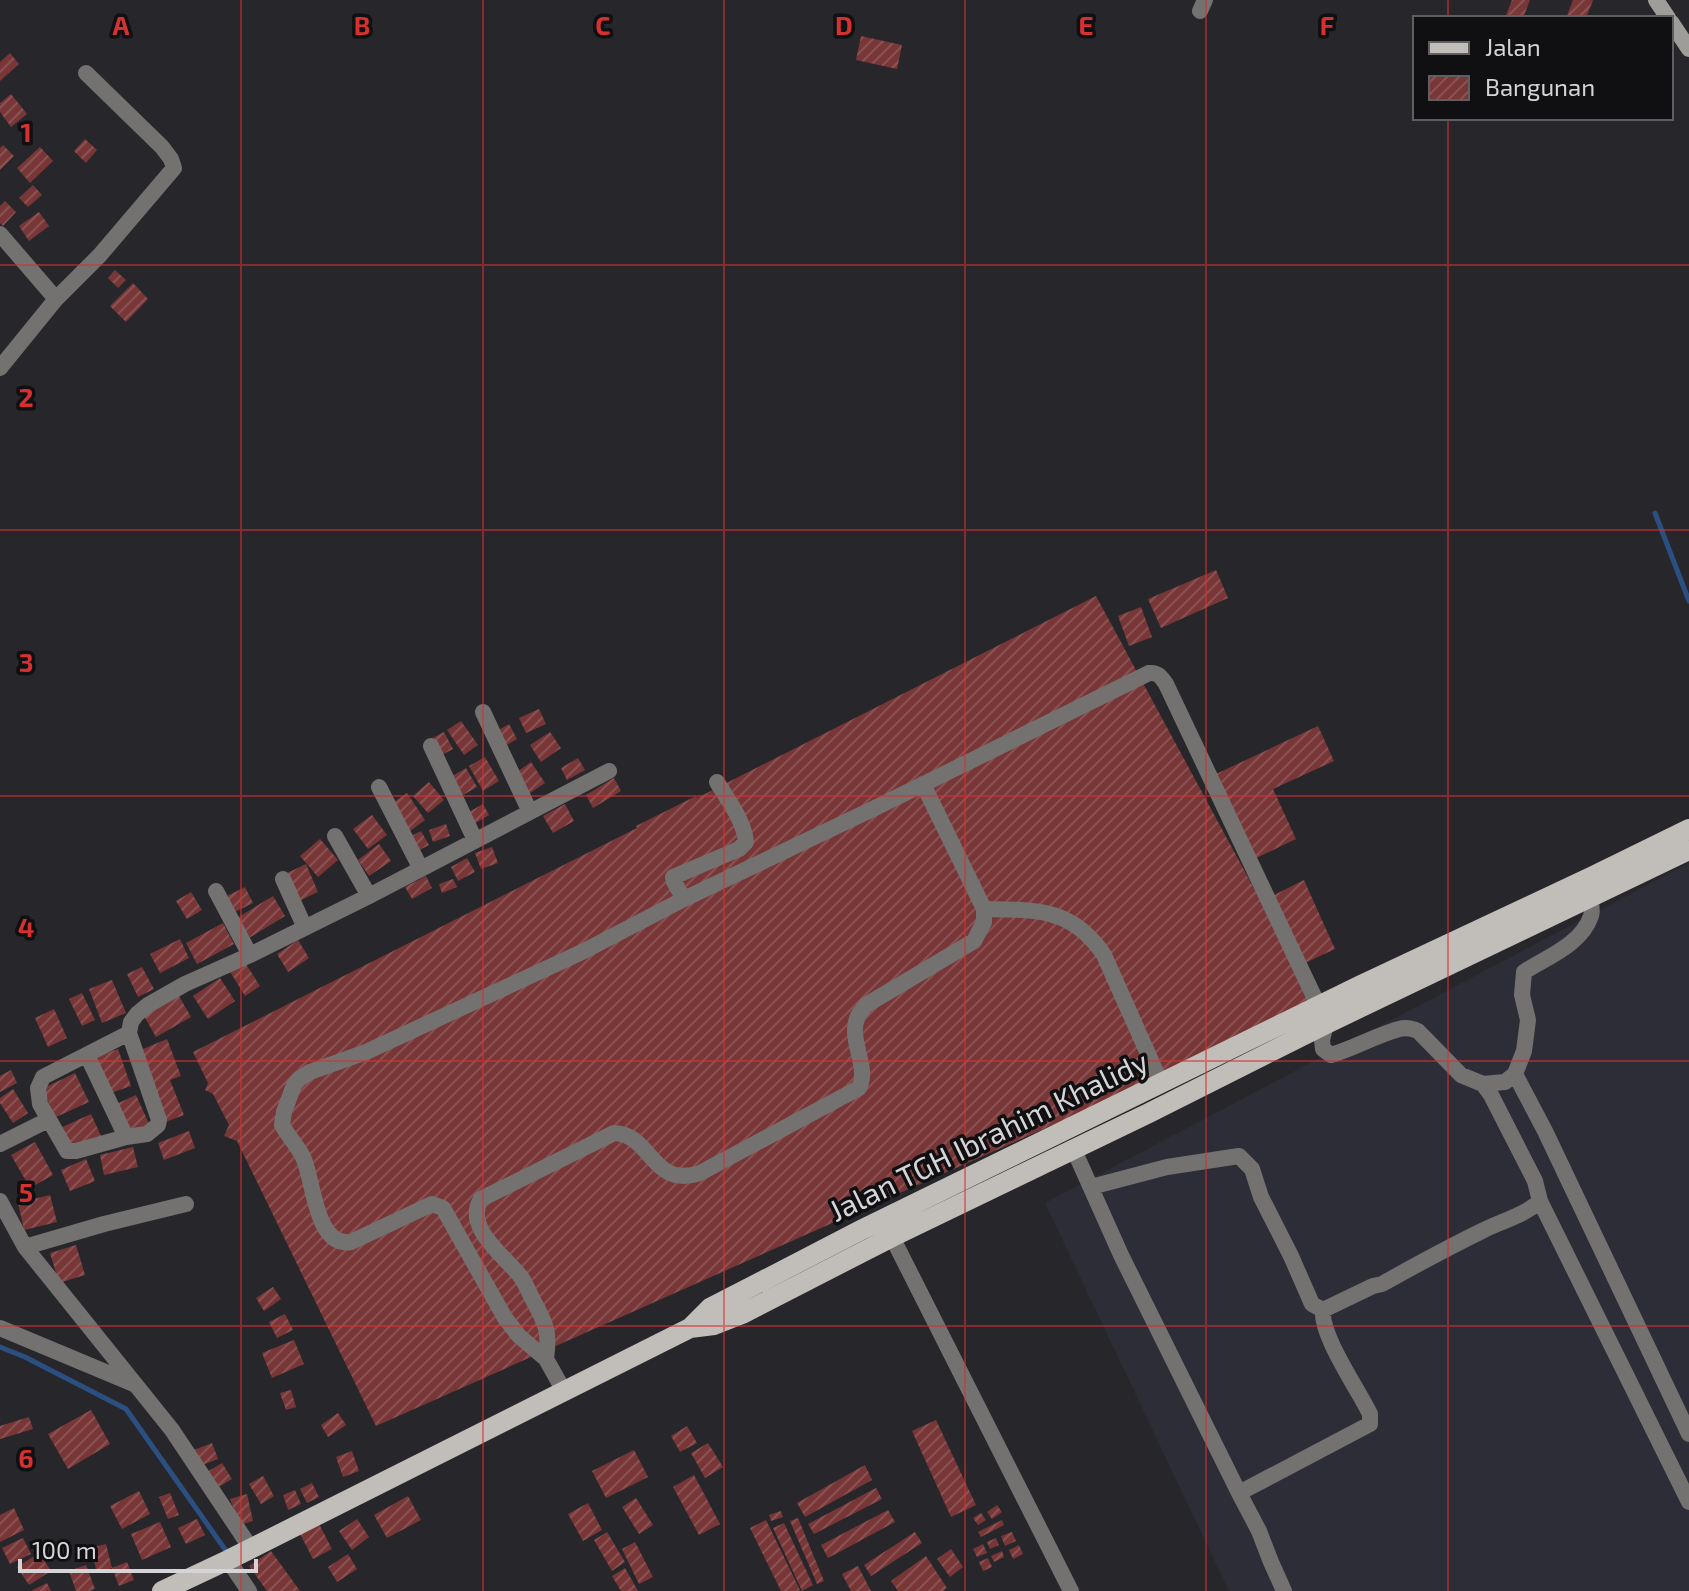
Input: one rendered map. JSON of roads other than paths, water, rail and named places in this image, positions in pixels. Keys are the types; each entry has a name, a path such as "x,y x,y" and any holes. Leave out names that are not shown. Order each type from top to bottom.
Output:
{"main road":[{"path":"1673,25 1689,49"},
{"path":"1323,1015 1359,986 1689,829"},
{"path":"1323,1015 1689,850"},
{"name":"Jalan TGH Ibrahim Khalidy","path":"162,1591 690,1328 722,1301 861,1230 1161,1083 1323,1015"},
{"name":"Jalan TGH Ibrahim Khalidy","path":"690,1328 714,1325 742,1314 892,1237 1074,1150 1323,1015"}],"street":[{"path":"0,368 56,299 100,255 174,168 162,147 86,73"},
{"path":"0,234 56,299"},
{"path":"564,1391 546,1359 513,1330 443,1208 432,1204 351,1242 343,1243 330,1236 319,1214 302,1155 282,1125 294,1085 304,1076 366,1052 569,959 684,899 1149,673 1162,678 1174,700 1323,1015 1323,1049 1331,1055 1399,1029 1410,1028 1418,1031 1461,1075 1483,1084 1505,1082 1515,1074 1524,1051 1528,1020 1522,995 1524,972 1566,947 1584,929 1592,913 1590,897"},
{"path":"483,712 530,812"},
{"path":"431,746 475,840"},
{"path":"129,1033 51,1072 39,1083 37,1094 40,1104 66,1150 70,1152 147,1134 157,1127 159,1123 129,1033 131,1022 148,1005 185,984 369,896 609,771"},
{"path":"684,899 673,877 739,849 746,842 732,806 717,782"},
{"path":"546,1359 548,1334 545,1322 522,1278 483,1232 477,1214 478,1203 614,1133 632,1139 670,1173 687,1177 700,1173 859,1088 862,1078 855,1027 866,1005 974,941 984,922 984,909 923,784"},
{"path":"379,787 421,869"},
{"path":"335,836 369,896"},
{"path":"283,879 305,928"},
{"path":"216,891 250,955"},
{"path":"984,909 1044,912 1062,918 1093,938 1104,955 1161,1083"},
{"path":"87,1055 126,1137"},
{"path":"1515,1074 1689,1434"},
{"path":"1483,1084 1535,1181 1540,1201 1689,1502"},
{"path":"0,1144 48,1120"},
{"path":"1074,1150 1158,1331 1259,1531 1284,1591"},
{"path":"1091,1187 1167,1167 1239,1156 1252,1169 1261,1197 1312,1304 1323,1310"},
{"path":"0,1201 25,1247 172,1430 238,1554 249,1591"},
{"path":"1323,1310 1382,1284 1441,1250 1531,1209 1540,1201"},
{"path":"25,1247 186,1204"},
{"path":"892,1237 1071,1591"},
{"path":"1239,1493 1370,1424 1370,1414 1331,1342 1322,1318 1323,1310"},
{"path":"0,1328 136,1384"}],"waterway":[{"path":"1655,513 1689,601"},
{"path":"0,1347 126,1409 229,1555"}]}
